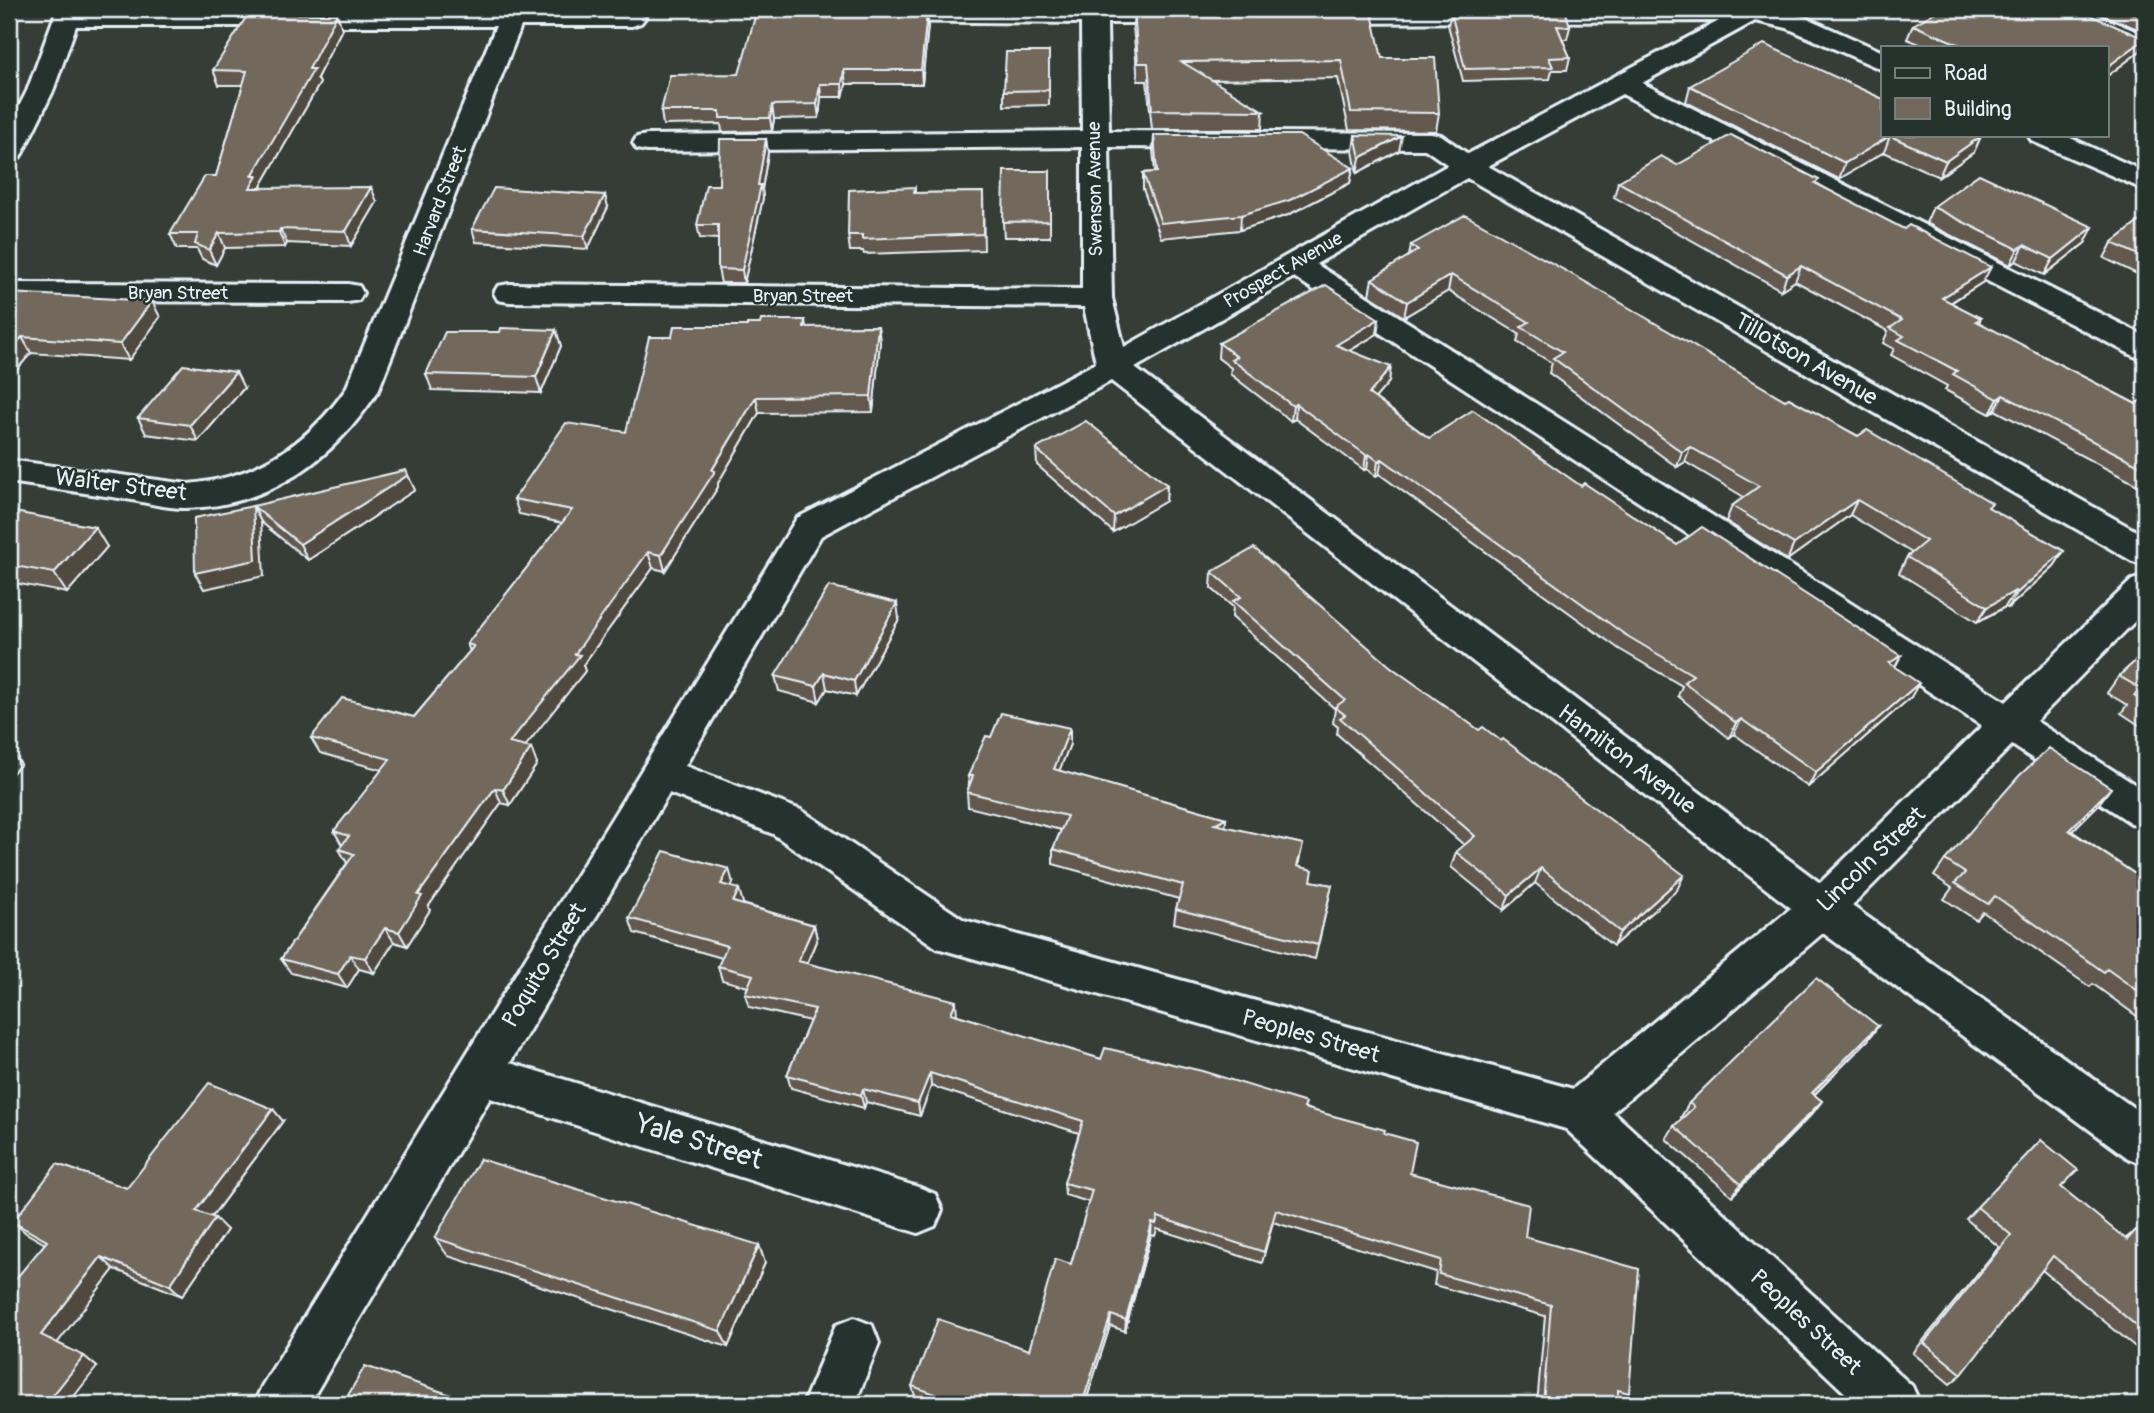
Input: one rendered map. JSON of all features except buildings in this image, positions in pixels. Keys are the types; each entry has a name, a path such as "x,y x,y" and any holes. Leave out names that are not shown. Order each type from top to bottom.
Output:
{"street":[{"path":"2061,9 2145,44"},
{"path":"1300,15 1752,11 1795,22 1881,61"},
{"name":"Prospect Avenue","path":"809,527 1113,367 1467,166 1752,11"},
{"path":"849,16 1094,12 1204,15"},
{"name":"Swenson Avenue","path":"1094,12 1093,139 1097,298 1113,367"},
{"path":"9,152 40,91 68,13 513,13 632,18"},
{"name":"Harvard Street","path":"362,391 513,13"},
{"path":"1621,83 2145,349"},
{"path":"2044,136 2145,182"},
{"name":"Tillotson Avenue","path":"647,143 1093,139 1431,141 1467,166 2145,552"},
{"path":"1295,264 2145,811"},
{"name":"Bryan Street","path":"9,292 348,293"},
{"name":"Bryan Street","path":"509,293 1097,298"},
{"name":"Hamilton Avenue","path":"1113,367 1822,908 2145,1143"},
{"name":"Walter Street","path":"9,471 187,496 229,491 275,476 318,448 348,414 362,391"},
{"name":"Poquito Street","path":"280,1404 809,527"},
{"name":"Lincoln Street","path":"1580,1112 1822,908 2145,589"},
{"name":"Peoples Street","path":"660,774 787,822 952,935 1580,1112 1895,1404"},
{"name":"Yale Street","path":"479,1074 918,1210"},
{"path":"829,1404 854,1343"}]}
